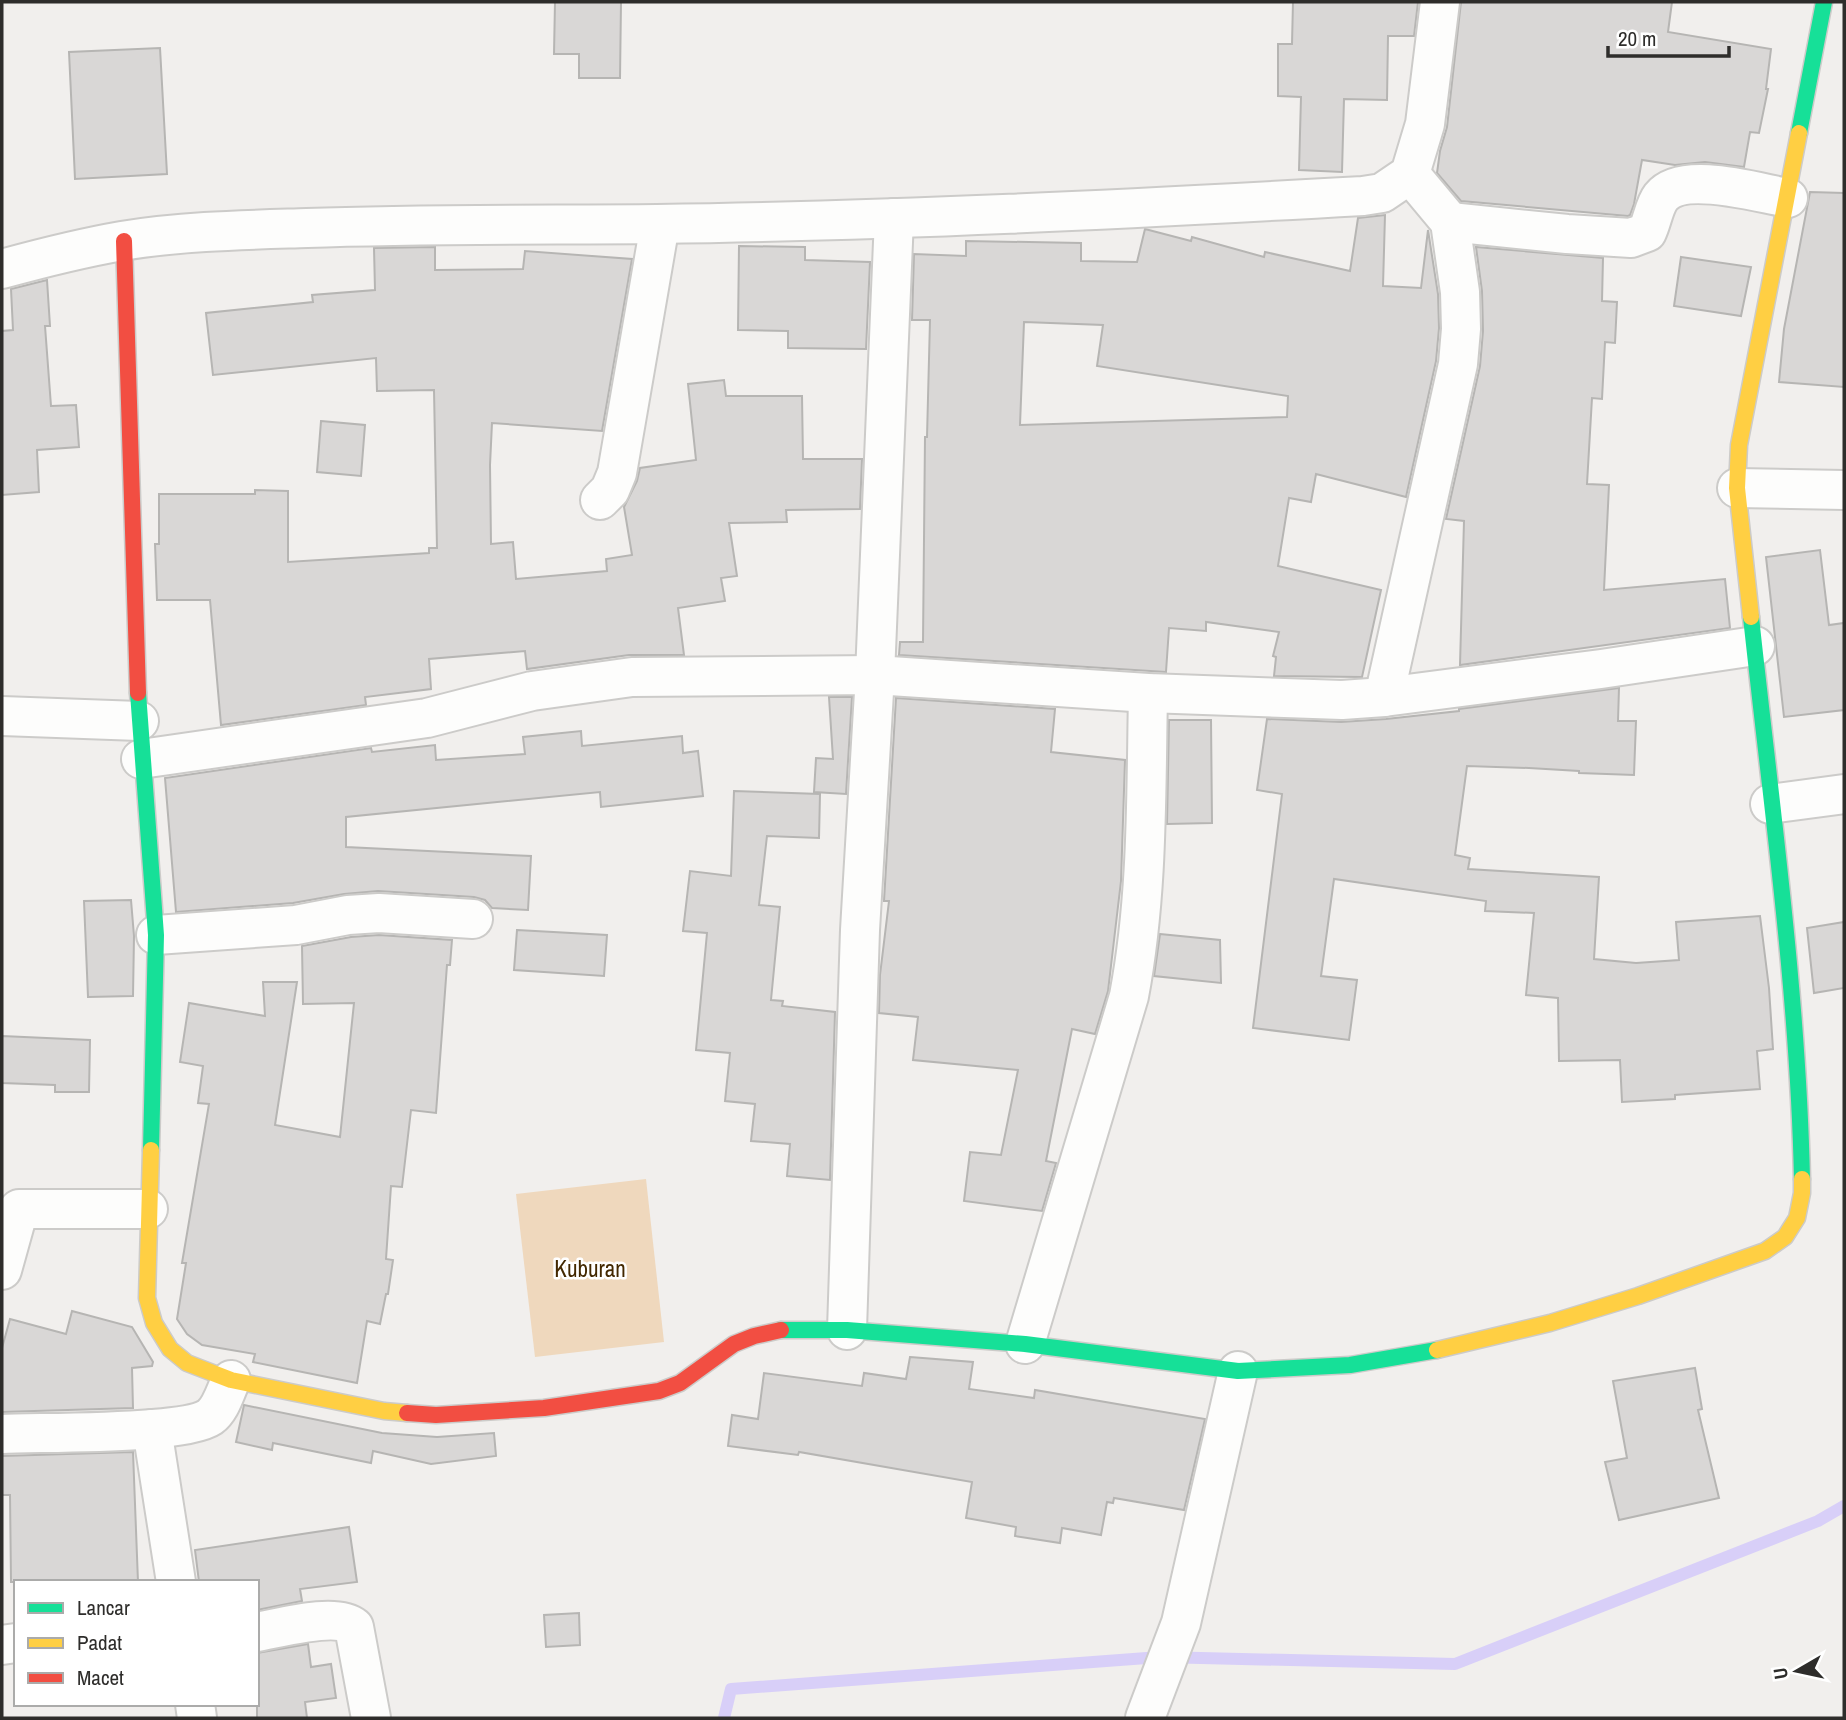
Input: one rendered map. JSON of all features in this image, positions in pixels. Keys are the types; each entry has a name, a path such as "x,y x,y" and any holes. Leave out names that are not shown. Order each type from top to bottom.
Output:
{"street":[{"path":"2,269 124,241 214,232 375,226 660,224 894,218 1143,208 1382,193 1410,174 1425,124 1440,2"},
{"path":"124,241 139,721 156,935 147,1297 154,1323 170,1349 187,1363 231,1380 406,1413 436,1415 544,1408 659,1391 680,1383 734,1344 780,1330 847,1330 1025,1344 1237,1371 1350,1365 1485,1339 1638,1296 1765,1251 1785,1237 1797,1218 1802,1193 1800,1091 1737,488 1739,445 1824,2"},
{"path":"1384,697 1458,363 1461,329 1460,292 1450,222 1410,174"},
{"path":"1450,222 1631,238 1647,232 1660,198 1679,187 1702,183 1788,198"},
{"path":"847,1330 860,930 875,675 894,218"},
{"path":"600,500 610,491 617,473 660,224"},
{"path":"1737,488 1844,490"},
{"path":"141,759 428,718 531,691 632,677 875,675 1305,700 1384,697 1755,646"},
{"path":"1025,1344 1129,996 1143,888 1149,693"},
{"path":"2,716 139,721"},
{"path":"1770,804 1844,794"},
{"path":"156,935 296,925 348,915 379,913 474,919"},
{"path":"2,1270 11,1209 148,1209"},
{"path":"1145,1718 1181,1623 1237,1371"},
{"path":"2,1434 152,1429 201,1422 216,1412 231,1380"},
{"path":"152,1429 176,1580"},
{"path":"259,1632 327,1620 349,1623 354,1627 371,1718"}],"green space":[{"name":"Kuburan","path":"646,1179 664,1342 535,1357 516,1194"}],"building":[{"path":"555,2 621,2 620,78 579,78 579,54 554,54"},
{"path":"1293,2 1418,2 1414,36 1388,36 1387,100 1344,99 1342,172 1299,170 1301,97 1278,96 1278,44 1292,44"},
{"path":"1461,2 1672,2 1668,32 1771,49 1768,89 1759,133 1750,132 1744,167 1705,162 1675,165 1642,160 1634,204 1628,216 1461,201 1437,173 1447,127"},
{"path":"160,48 167,174 75,179 69,52"},
{"path":"1810,192 1844,193 1844,387 1779,382 1784,329"},
{"path":"1385,215 1383,286 1421,288 1428,230 1438,294 1439,328 1436,361 1406,497 1316,474 1311,502 1289,498 1278,566 1381,590 1362,677 1274,676 1276,657 1273,656 1279,632 1206,622 1206,631 1169,628 1166,672 899,655 900,642 923,642 925,437 930,320 912,320 914,254 966,256 966,241 1081,243 1081,261 1137,262 1145,229 1191,241 1192,237 1264,257 1265,252 1350,271 1358,218","holes":["1024,322 1103,325 1097,366 1288,396 1287,417 1020,425"]},
{"path":"739,246 805,247 805,260 870,262 866,349 788,348 788,331 738,330"},
{"path":"435,247 435,270 523,269 525,251 632,259 602,431 492,423 491,544 513,542 516,579 607,571 606,559 632,555 624,507 637,481 640,468 696,460 688,384 724,380 726,396 802,396 803,459 862,459 860,509 786,510 787,522 729,523 737,576 721,578 725,601 678,608 684,655 629,655 527,669 525,651 429,659 431,689 365,697 366,705 221,725 210,600 157,600 155,544 159,544 159,494 255,494 255,490 288,491 288,562 429,553 429,548 437,548 434,390 377,391 376,358 213,375 206,313 313,302 312,295 375,290 374,248"},
{"path":"1476,247 1603,258 1602,301 1617,302 1615,343 1605,342 1602,399 1592,398 1587,484 1609,485 1604,590 1725,579 1730,628 1460,665 1464,521 1446,519 1480,366 1482,291"},
{"path":"1681,257 1751,267 1741,316 1674,306"},
{"path":"47,280 50,326 45,326 51,406 76,405 79,447 37,450 39,492 2,495 2,331 13,330 11,289"},
{"path":"321,421 365,425 361,476 317,472"},
{"path":"1820,550 1829,625 1844,623 1844,710 1784,717 1766,557"},
{"path":"1619,688 1618,721 1636,721 1634,775 1467,766 1455,855 1470,858 1468,869 1599,877 1594,959 1636,963 1679,960 1676,922 1760,916 1773,1049 1757,1051 1760,1089 1622,1102 1620,1060 1559,1061 1558,998 1526,995 1534,913 1485,911 1486,901 1334,879 1321,976 1357,980 1349,1040 1253,1028 1282,794 1257,790 1267,719 1341,722 1386,719"},
{"path":"829,697 852,697 846,794 814,792 816,758 833,759"},
{"path":"896,698 1055,709 1051,752 1125,760 1121,881 1108,991 1095,1034 1072,1029 1046,1161 1056,1163 1042,1211 964,1201 970,1152 1001,1155 1018,1070 913,1060 918,1017 879,1013 880,975 889,901 884,901"},
{"path":"1169,720 1211,720 1212,823 1167,824"},
{"path":"581,731 582,746 682,736 683,753 698,751 703,796 601,807 600,792 346,817 346,847 531,856 528,910 492,908 485,900 474,897 378,891 293,903 176,912 165,778 371,748 372,752 435,745 436,760 525,754 523,737"},
{"path":"734,791 820,794 819,838 767,836 759,905 780,907 771,1000 783,1001 782,1006 835,1012 830,1180 787,1176 790,1144 751,1141 755,1104 725,1101 730,1053 696,1050 707,933 683,931 690,871 731,876"},
{"path":"131,900 134,936 133,996 88,997 84,901"},
{"path":"1844,922 1844,988 1814,993 1807,928"},
{"path":"517,930 607,935 604,976 514,970"},
{"path":"1160,934 1220,940 1221,983 1154,976"},
{"path":"379,935 452,940 450,965 447,965 436,1113 411,1110 402,1187 391,1186 386,1259 393,1260 388,1294 380,1324 367,1321 357,1383 253,1362 255,1354 202,1345 187,1334 177,1319 186,1263 182,1263 209,1104 198,1103 203,1066 180,1062 189,1003 265,1016 263,982 297,982 275,1125 340,1137 354,1003 303,1004 302,946"},
{"path":"2,1036 90,1040 89,1092 55,1092 55,1085 2,1083"},
{"path":"72,1311 132,1327 153,1362 152,1366 132,1368 133,1408 2,1412 2,1348 10,1319 66,1334"},
{"path":"910,1357 973,1362 969,1389 1034,1398 1035,1390 1205,1419 1184,1510 1114,1498 1113,1503 1107,1502 1101,1535 1062,1528 1060,1543 1015,1536 1016,1527 966,1518 972,1482 799,1452 798,1455 728,1446 732,1415 758,1419 764,1373 862,1386 864,1373 906,1379"},
{"path":"1695,1368 1702,1409 1698,1410 1719,1498 1619,1520 1605,1462 1627,1458 1613,1381"},
{"path":"244,1405 382,1433 437,1437 494,1433 496,1456 431,1464 373,1451 371,1463 273,1443 272,1450 236,1442"},
{"path":"133,1452 138,1580 11,1582 10,1495 2,1495 2,1456"},
{"path":"349,1527 357,1582 300,1589 302,1601 259,1610 259,1580 199,1580 195,1550"},
{"path":"579,1613 580,1645 546,1647 544,1615"},
{"path":"308,1644 311,1667 331,1664 336,1698 305,1702 307,1718 257,1718 259,1653"}],"waterway":[{"path":"724,1718 731,1689 1160,1657 1455,1664 1818,1521 1844,1506"}],"traffic: fast":[{"path":"1799,133 1824,2"},
{"path":"1751,617 1789,968 1802,1179"},
{"path":"138,693 156,935 151,1150"},
{"path":"781,1330 847,1330 1025,1344 1238,1371 1350,1365 1437,1350"}],"traffic: slow":[{"path":"1751,617 1737,488 1739,445 1799,133"},
{"path":"151,1150 147,1298 154,1323 170,1349 187,1363 231,1380 384,1411 407,1413"},
{"path":"1437,1350 1550,1323 1638,1296 1765,1251 1785,1237 1797,1218 1802,1179"}],"traffic: jam":[{"path":"124,241 138,693"},
{"path":"407,1413 436,1415 544,1408 659,1391 680,1383 734,1344 781,1330"}]}
